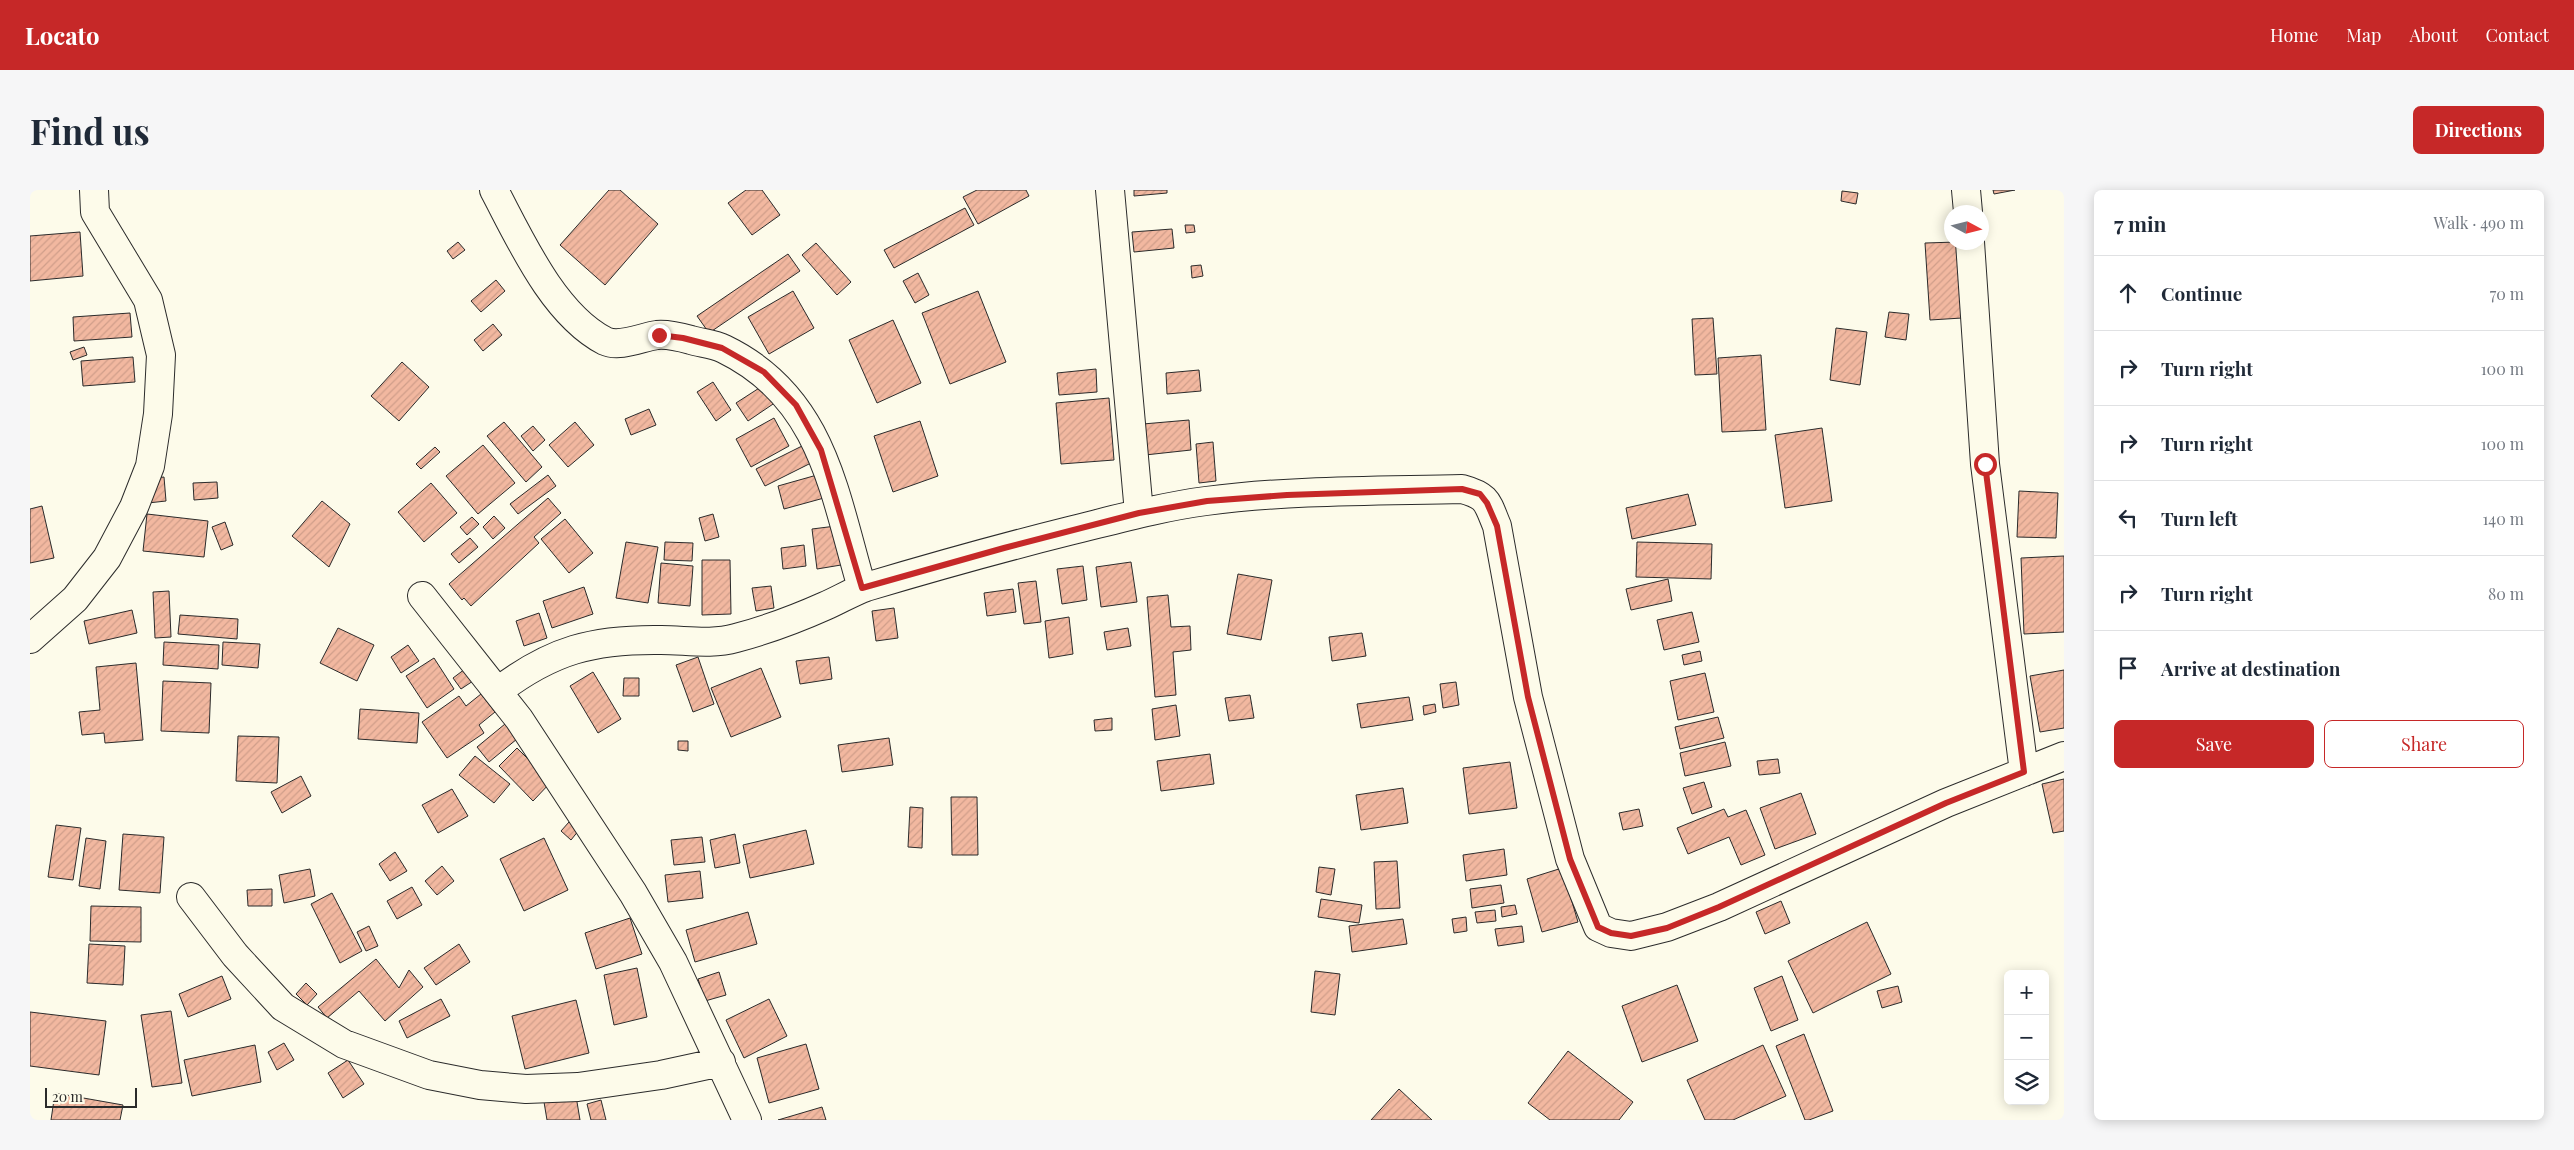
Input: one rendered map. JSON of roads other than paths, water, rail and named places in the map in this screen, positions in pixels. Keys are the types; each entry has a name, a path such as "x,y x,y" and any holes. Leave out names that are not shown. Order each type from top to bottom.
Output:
{"street":[{"path":"30,639 75,599 107,558 134,507 150,466 158,414 160,355 148,300 95,212 94,190"},
{"path":"494,190 542,280 592,332 606,342 618,343 659,335 683,338 722,348 764,372 796,405 821,450 862,588"},
{"path":"1110,190 1139,513"},
{"path":"1966,190 1967,205"},
{"path":"1971,250 1985,464 2024,772"},
{"path":"498,691 520,674 556,655 585,645 610,641 662,640 695,642 733,639 788,621 862,588 1139,513 1207,501 1287,495 1462,489 1480,494 1487,503 1497,526 1528,697 1570,859 1598,927 1611,933 1631,936 1667,928 1719,907 1946,803 2064,756"},
{"path":"422,596 519,719 633,893 673,962 747,1120"},
{"path":"191,897 235,955 283,1007 344,1044 429,1075 480,1085 526,1089 578,1087 661,1075 721,1062"}]}
